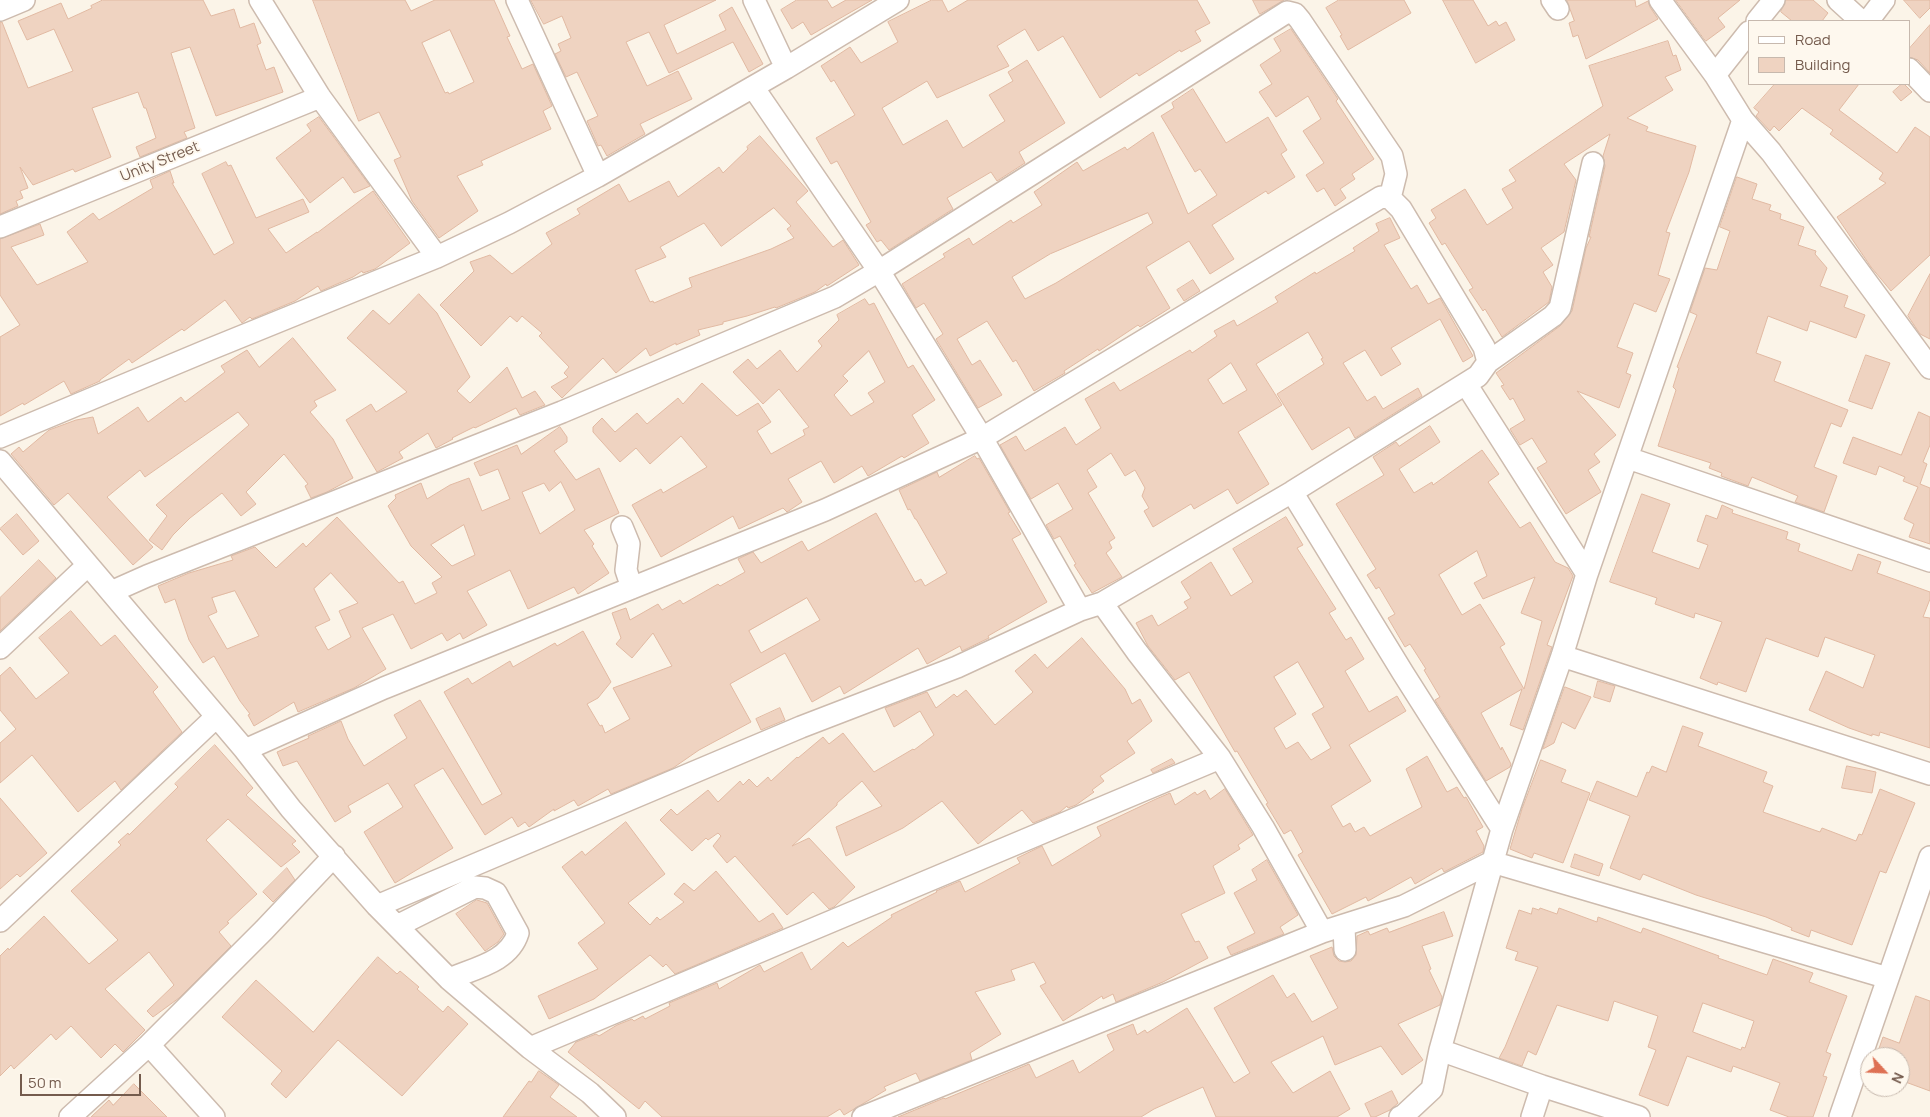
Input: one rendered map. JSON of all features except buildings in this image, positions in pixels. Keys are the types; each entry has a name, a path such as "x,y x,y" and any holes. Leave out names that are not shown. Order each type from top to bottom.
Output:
{"street":[{"path":"0,10 24,0"},
{"path":"260,0 320,98 437,257"},
{"path":"517,0 598,176"},
{"path":"754,0 786,68"},
{"path":"0,437 437,257 509,223 598,176 786,68 898,0"},
{"path":"1660,0 1715,75 1743,120 1771,152 1930,368"},
{"path":"1758,20 1774,0"},
{"path":"1838,0 1860,20"},
{"path":"1869,20 1884,0"},
{"path":"111,592 147,576 562,412 835,297 1287,12 1296,14 1392,156 1396,174 1390,198"},
{"path":"1715,75 1748,33"},
{"path":"1910,70 1930,90"},
{"path":"753,87 879,271 982,438 1080,610"},
{"name":"Unity Street","path":"0,227 320,98"},
{"path":"1400,1117 1432,1089 1440,1050 1502,829 1562,656 1587,574 1743,120"},
{"path":"377,906 801,727 957,667 1080,610 1102,603 1292,492 1478,376 1488,362 1553,316 1560,308 1593,163"},
{"path":"245,750 384,688 825,510 982,438 1382,197 1390,198 1401,209 1420,238 1484,347 1488,362"},
{"path":"1466,384 1587,574"},
{"path":"1628,458 1930,561"},
{"path":"0,460 245,750 291,809 377,906 449,979 530,1048 590,1093 615,1117"},
{"path":"1292,492 1403,673 1502,829"},
{"path":"622,527 628,544 626,570 632,588"},
{"path":"0,648 88,565"},
{"path":"1102,603 1137,652 1220,758 1263,827 1322,932"},
{"path":"1562,656 1930,774"},
{"path":"0,921 216,717"},
{"path":"530,1048 1220,758"},
{"path":"70,1117 149,1046 334,856"},
{"path":"1840,1117 1930,857"},
{"path":"863,1117 1322,932 1344,927 1404,906 1492,862 1888,978"},
{"path":"396,926 475,887 485,888 496,893 518,934 515,943 503,957 449,979"},
{"path":"1344,927 1345,950"},
{"path":"149,1046 214,1117"},
{"path":"1440,1050 1542,1086 1639,1117"},
{"path":"1532,1117 1542,1086"}]}
